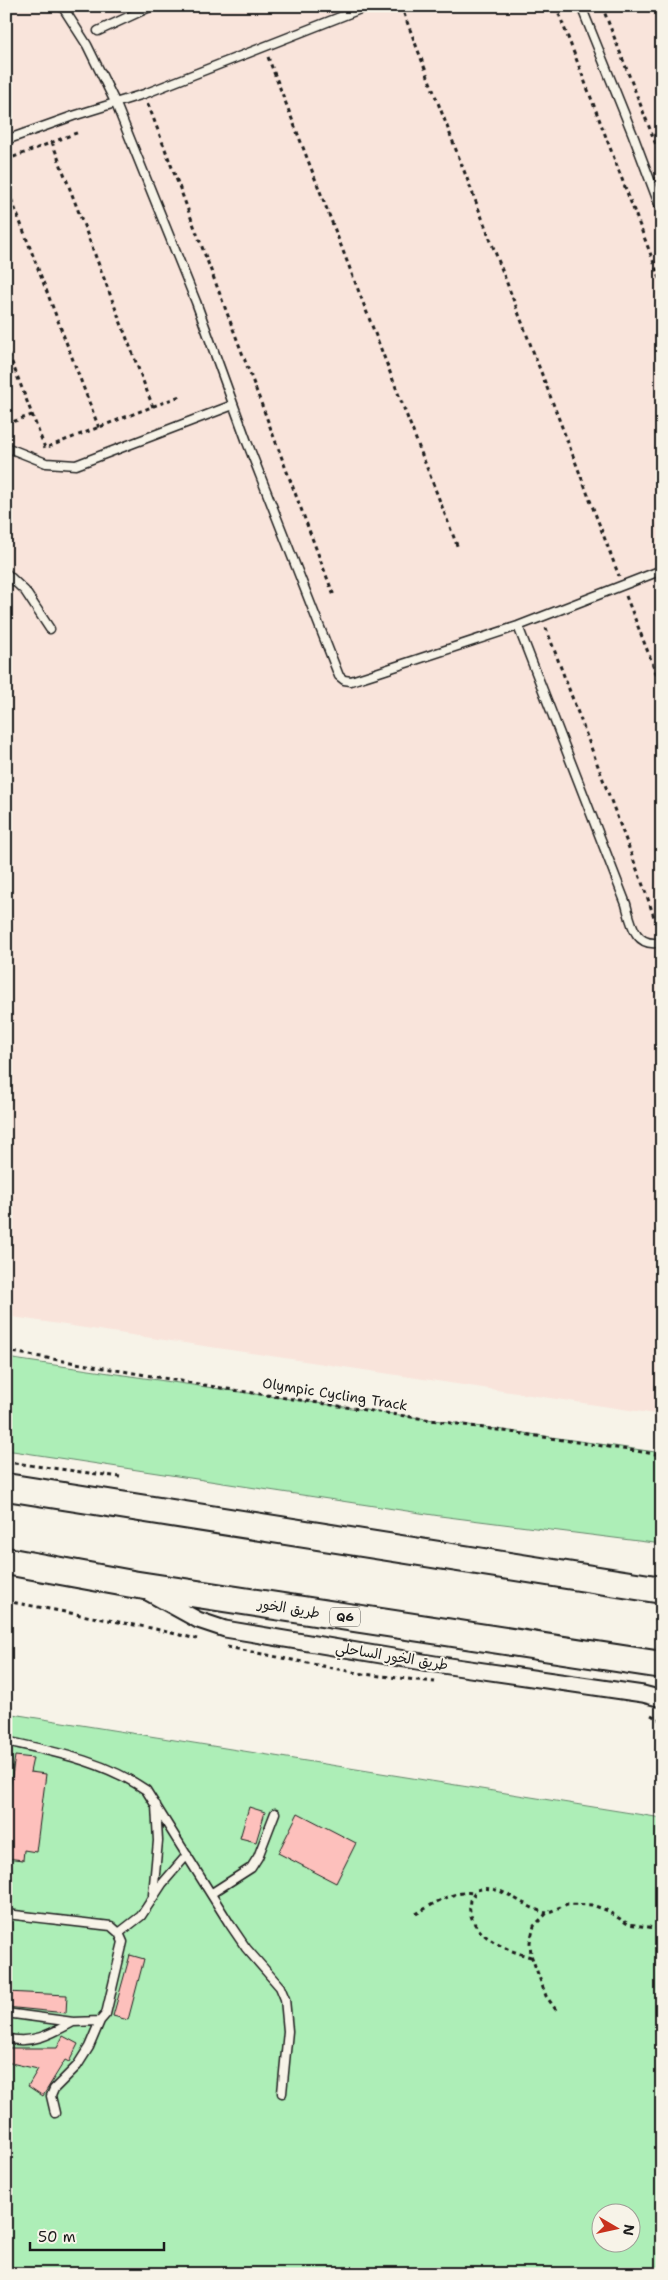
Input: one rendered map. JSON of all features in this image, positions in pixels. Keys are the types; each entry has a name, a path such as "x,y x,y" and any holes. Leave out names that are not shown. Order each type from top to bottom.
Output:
{"highway":[{"path":"6,1486 662,1590"},
{"name":"طريق الخور","path":"6,1561 132,1584 662,1665"}],"street":[{"name":"طريق الخور الساحلي","path":"132,1584 198,1620 225,1629 435,1664 643,1694 662,1699"}],"lane":[{"path":"62,6 87,45 116,104 196,302 233,405 335,670 344,680 359,679 518,626 662,570"},
{"path":"98,31 152,6"},
{"path":"343,6 346,15"},
{"path":"6,140 73,116 144,94 368,6"},
{"path":"581,6 662,212"},
{"path":"6,447 56,465 81,464 233,405"},
{"path":"6,573 24,592 50,629"},
{"path":"518,626 626,904 634,932 644,941 662,942"},
{"path":"6,1741 59,1753 102,1766 128,1778 146,1790 246,1948 280,1987 286,2000 288,2031 282,2093"},
{"path":"153,1898 158,1841 155,1803"},
{"path":"212,1893 251,1868 258,1857 275,1813"},
{"path":"120,1933 141,1916 187,1855"},
{"path":"6,1914 104,1924 111,1926 120,1933 123,1942 106,2014 100,2021 89,2046 77,2066 54,2089 51,2096 55,2113"},
{"path":"6,2013 73,2022 100,2021"},
{"path":"6,2038 30,2040 49,2034 73,2022"}],"path":[{"path":"401,6 662,688"},
{"path":"556,6 662,284"},
{"path":"602,6 662,160"},
{"path":"264,46 458,548"},
{"path":"144,94 334,596"},
{"path":"6,160 79,132"},
{"path":"52,142 153,407"},
{"path":"6,185 99,428"},
{"path":"6,347 45,448 180,396"},
{"path":"6,424 32,414"},
{"path":"541,616 654,919 656,924 662,923"},
{"name":"Olympic Cycling Track","path":"6,1351 217,1387 662,1455"},
{"path":"6,1462 120,1477"},
{"path":"416,1914 447,1897 466,1892 474,1893 482,1889 501,1892 526,1907 547,1913"},
{"path":"474,1893 469,1908 470,1917 476,1926 490,1940 504,1949 532,1957"},
{"path":"556,2010 546,1996 532,1957 530,1942 537,1921 547,1913 567,1904 592,1904 606,1910 628,1924 662,1929"}],"shaded area":[{"path":"6,6 662,6 662,1415 6,1316"}],"green space":[{"path":"6,1358 662,1453 662,1544 440,1516 6,1450"},
{"path":"6,1713 662,1818 662,2274 6,2274"}],"building":[{"path":"15,1756 33,1758 30,1772 46,1774 36,1852 24,1850 23,1860 6,1858 6,1817"},
{"path":"249,1807 265,1812 256,1842 240,1838"},
{"path":"298,1813 356,1843 336,1883 278,1853"},
{"path":"130,1955 144,1959 128,2020 113,2016"},
{"path":"6,1992 67,1995 66,2013 6,2007"},
{"path":"63,2036 78,2044 69,2062 65,2060 43,2096 28,2086 38,2069 6,2062 6,2048 57,2048"}]}
